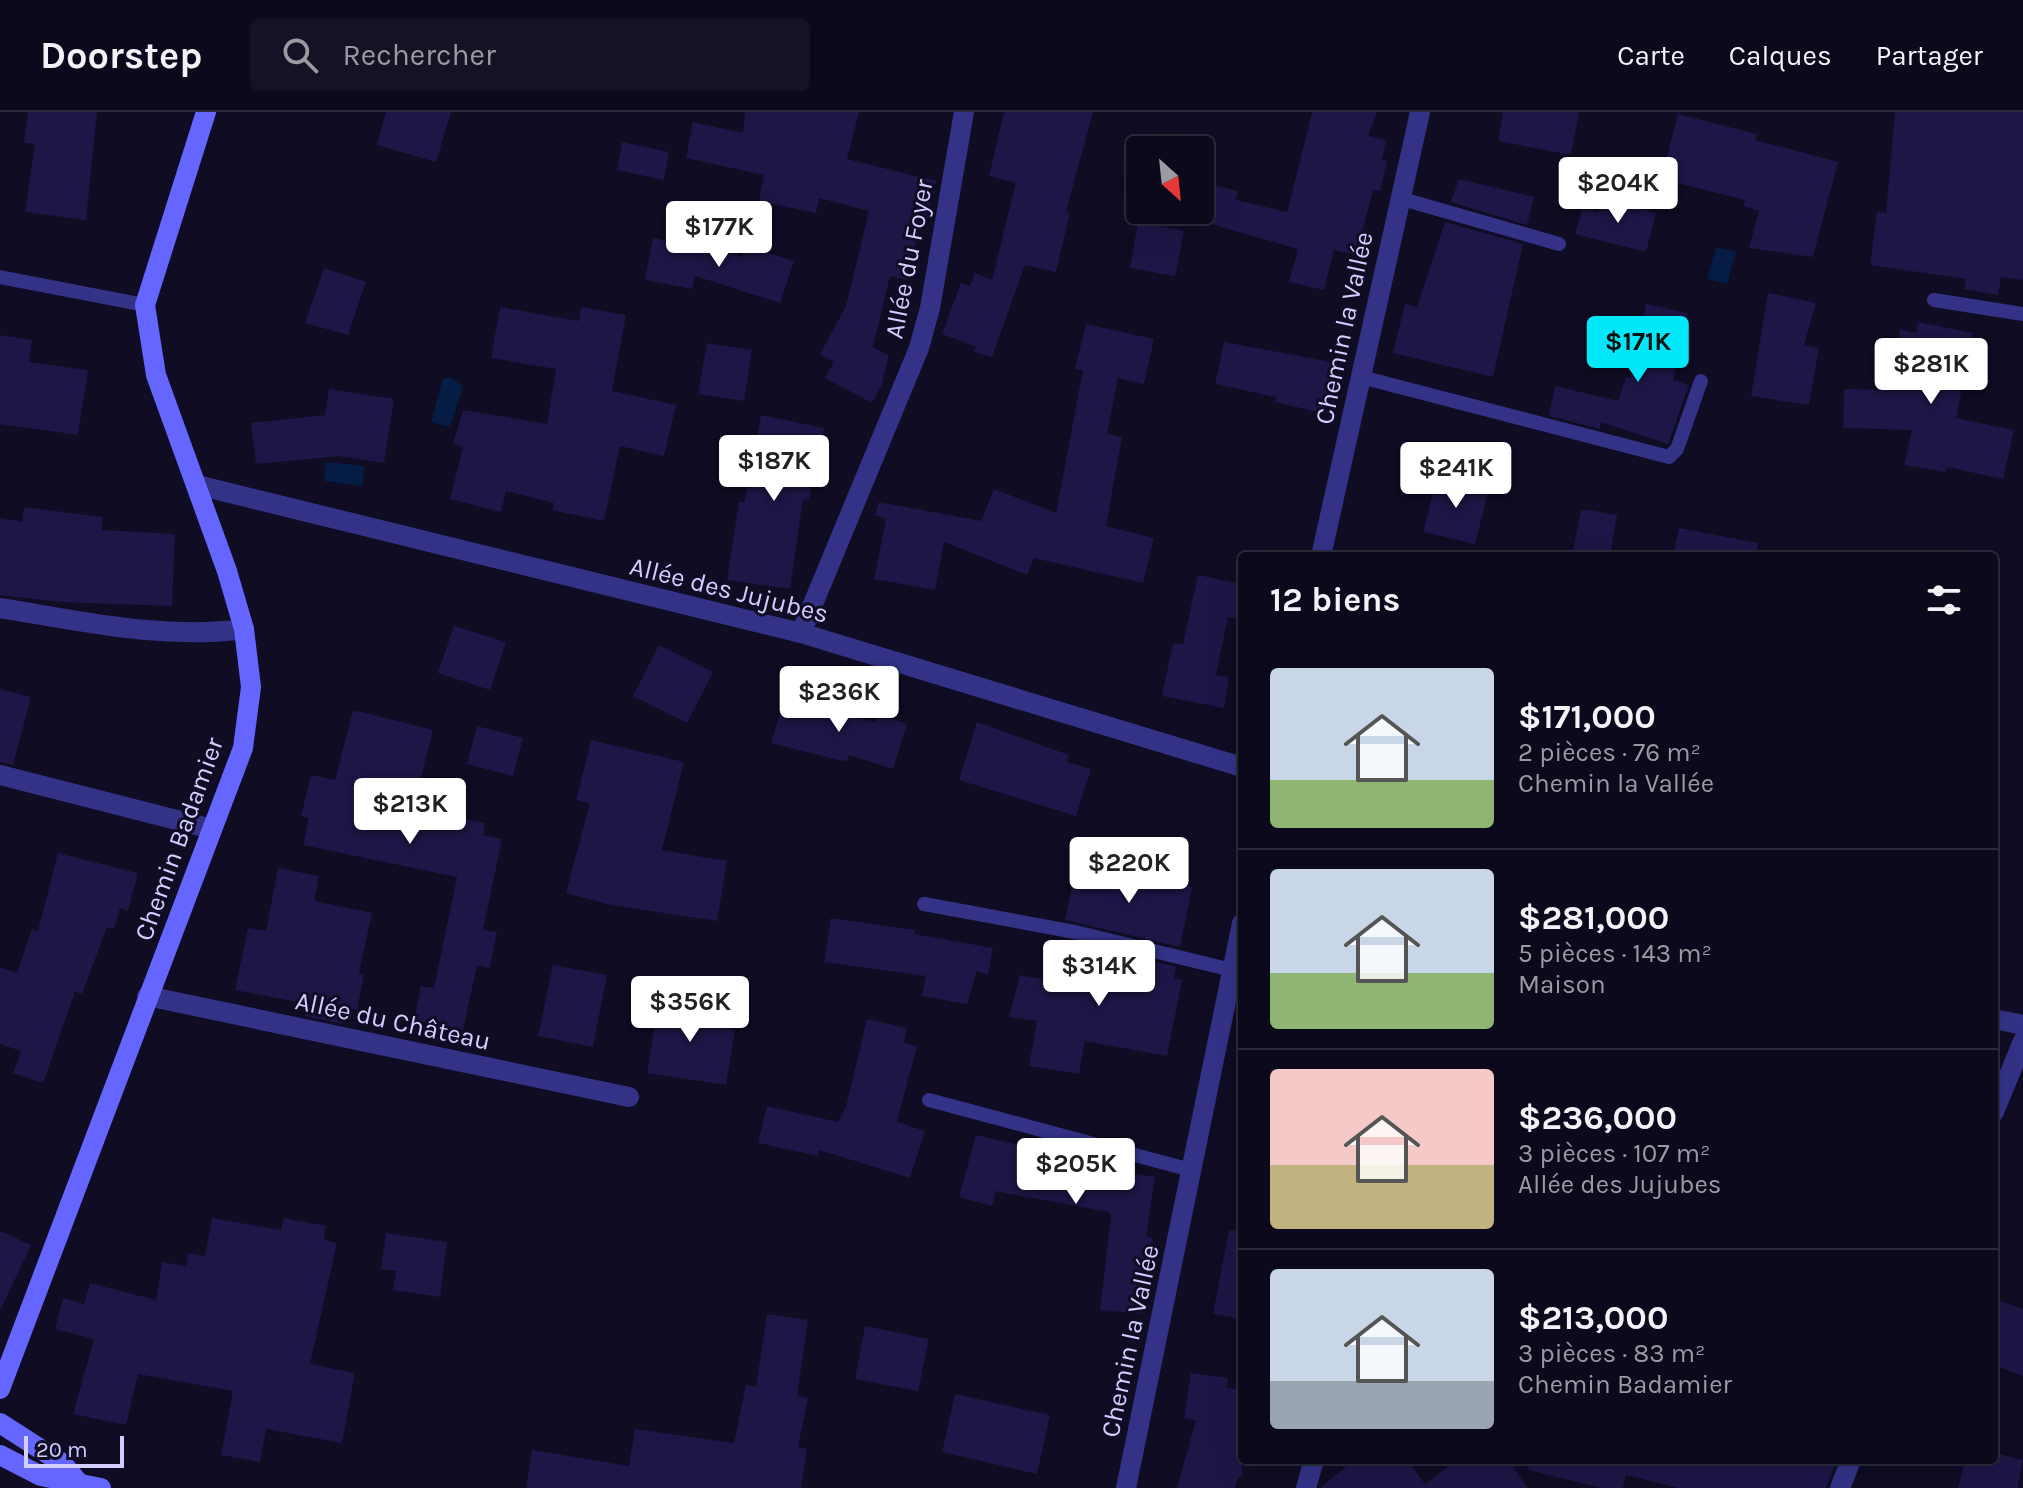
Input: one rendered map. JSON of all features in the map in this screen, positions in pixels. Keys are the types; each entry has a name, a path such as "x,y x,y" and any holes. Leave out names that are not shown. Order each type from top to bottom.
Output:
{"street":[{"name":"Chemin Badamier","path":"0,1389 243,748 251,687 244,629 197,485 156,375 145,305 206,112"},
{"name":"Allée du Foyer","path":"801,633 919,348 930,308 964,112"},
{"name":"Chemin la Vallée","path":"1322,552 1420,112"},
{"name":"Allée des Jujubes","path":"197,485 801,633 1238,766"},
{"path":"0,608 145,632 202,635 244,629"},
{"path":"0,775 212,829"},
{"name":"Chemin la Vallée","path":"1126,1488 1238,942"},
{"name":"Allée du Château","path":"147,996 629,1097"},
{"path":"1998,1020 2023,1025"},
{"path":"1998,1102 2023,1041"},
{"path":"0,1423 62,1463 78,1482"},
{"path":"0,1455 41,1476 101,1488"},
{"path":"1306,1488 1313,1464"},
{"path":"1840,1488 1849,1464"}],"lane":[{"path":"1399,198 1559,244"},
{"path":"0,277 145,305"},
{"path":"1934,300 2023,314"},
{"path":"1361,377 1669,457 1677,449 1701,381"},
{"path":"924,904 1075,932 1232,970"},
{"path":"929,1100 1191,1170"}],"water":[{"path":"1716,247 1736,252 1727,284 1707,279"},
{"path":"451,377 463,387 450,427 431,422 443,379"},
{"path":"326,462 364,466 362,486 324,481"}],"building":[{"path":"28,112 97,112 86,220 25,212 35,144 24,143"},
{"path":"386,112 451,112 436,162 377,145"},
{"path":"745,112 859,112 847,159 936,181 925,225 920,224 907,280 890,276 873,347 889,356 882,384 872,403 825,378 834,362 820,354 846,306 869,211 819,198 816,213 759,201 764,175 686,158 693,122 743,133"},
{"path":"1004,112 1093,112 1066,212 1070,213 1056,272 1025,265 992,357 974,352 976,347 942,334 961,283 970,286 975,273 992,280 1016,183 989,176"},
{"path":"1312,112 1377,112 1368,136 1386,140 1382,160 1387,161 1380,191 1373,190 1356,255 1334,250 1324,290 1289,282 1298,249 1210,224 1214,224 1214,185 1238,191 1236,200 1287,212"},
{"path":"1503,112 1579,112 1571,155 1498,141"},
{"path":"1895,112 2023,112 2023,280 2001,277 1998,295 1964,289 1966,279 1870,265 1877,212 1886,213"},
{"path":"1678,114 1757,134 1755,140 1838,162 1813,257 1749,248 1759,211 1744,206 1745,200 1661,179"},
{"path":"622,142 669,152 664,180 617,170"},
{"path":"1459,179 1534,197 1527,225 1451,202"},
{"path":"1601,199 1656,213 1646,252 1575,234 1582,209 1598,212"},
{"path":"1445,222 1523,244 1493,377 1393,353 1405,304 1417,307"},
{"path":"1138,224 1184,231 1175,276 1130,268"},
{"path":"653,238 742,256 745,246 794,261 780,303 695,276 692,289 645,280"},
{"path":"324,268 366,282 348,335 305,323"},
{"path":"1768,293 1816,303 1804,345 1819,348 1809,405 1751,396"},
{"path":"1646,304 1688,313 1673,380 1689,385 1668,444 1601,422 1600,429 1549,416 1555,386 1618,401 1626,377 1630,378"},
{"path":"500,307 579,321 581,307 626,315 612,391 676,405 664,456 620,446 604,521 552,510 554,503 506,491 501,512 450,499 463,447 453,444 463,410 547,424 556,369 491,358"},
{"path":"1918,322 1973,333 1956,418 2014,430 2003,479 1947,467 1945,472 1904,465 1912,430 1843,428 1844,389 1888,390 1900,329 1916,333"},
{"path":"1086,324 1154,339 1144,384 1118,378 1107,434 1122,437 1106,526 1154,538 1143,583 1034,558 1027,575 944,542 935,590 874,579 886,519 875,515 879,502 981,521 994,489 1056,513 1083,370 1075,369"},
{"path":"0,335 32,340 29,362 88,370 78,435 0,424"},
{"path":"1224,342 1331,362 1328,377 1340,380 1331,415 1275,402 1276,397 1215,384"},
{"path":"707,343 752,350 744,401 698,394"},
{"path":"329,389 394,399 384,463 339,456 256,464 251,423 325,415"},
{"path":"761,415 824,428 809,500 803,499 790,589 727,580 739,502 744,503"},
{"path":"1437,477 1489,489 1475,544 1423,532"},
{"path":"24,507 102,517 102,530 175,534 172,606 60,602 0,595 0,518 22,522"},
{"path":"1581,509 1617,515 1611,552 1573,552"},
{"path":"1679,528 1758,543 1757,552 1674,552"},
{"path":"1198,575 1238,583 1238,619 1228,617 1216,675 1229,677 1224,708 1162,696 1173,643 1183,644"},
{"path":"454,626 506,642 490,690 438,673"},
{"path":"659,645 713,672 687,723 633,696"},
{"path":"0,689 31,697 13,765 0,762"},
{"path":"785,699 875,722 878,715 907,724 893,769 849,755 847,762 771,743"},
{"path":"353,710 433,730 413,809 485,823 483,835 502,839 483,930 497,932 490,968 477,965 463,1030 414,1020 421,986 434,988 457,877 303,845 309,818 301,816 311,775 335,780"},
{"path":"977,722 1069,755 1067,762 1091,769 1076,816 959,780"},
{"path":"477,726 523,738 513,776 467,764"},
{"path":"591,740 684,762 662,850 727,861 717,921 611,905 566,893 590,803 576,800"},
{"path":"58,853 138,873 128,911 120,908 114,929 107,927 82,994 75,992 43,1083 13,1073 21,1051 0,1044 0,967 17,973 32,929 38,931"},
{"path":"1076,866 1192,887 1180,947 1065,920"},
{"path":"278,868 319,876 314,901 372,913 359,973 364,974 357,1010 346,1008 343,1024 305,1016 307,1004 235,990 248,928 266,931"},
{"path":"831,918 915,930 914,934 993,948 988,975 977,971 967,1004 922,996 926,976 824,962"},
{"path":"1079,943 1176,967 1174,978 1182,980 1167,1056 1085,1041 1079,1074 1029,1066 1037,1021 1009,1017 1020,975 1071,984"},
{"path":"553,965 607,975 593,1047 538,1036"},
{"path":"659,999 711,1007 708,1026 735,1030 726,1085 647,1073"},
{"path":"867,1019 907,1028 904,1043 917,1046 897,1122 925,1131 910,1178 819,1150 818,1156 758,1143 767,1106 838,1122 846,1107"},
{"path":"976,1135 1066,1156 1065,1159 1112,1167 1111,1170 1155,1177 1146,1237 1153,1238 1143,1314 1100,1310 1111,1216 1108,1212 996,1191 992,1206 959,1197"},
{"path":"212,1218 281,1230 284,1218 326,1226 324,1240 337,1243 310,1364 355,1373 342,1443 266,1429 260,1462 221,1455 233,1391 138,1374 126,1425 73,1414 94,1339 55,1329 63,1298 84,1304 90,1283 156,1300 162,1262 186,1266 188,1253 205,1256"},
{"path":"1229,1230 1238,1231 1238,1318 1213,1314"},
{"path":"0,1231 31,1245 0,1311"},
{"path":"386,1233 447,1242 440,1297 393,1290 396,1271 381,1269"},
{"path":"1998,1300 2023,1309 2023,1376 1998,1367"},
{"path":"767,1314 808,1320 797,1396 808,1398 798,1447 807,1449 801,1488 526,1488 532,1450 629,1466 635,1429 734,1443 746,1385 756,1387"},
{"path":"865,1326 929,1339 918,1391 855,1379"},
{"path":"1191,1373 1228,1378 1227,1388 1238,1389 1238,1464 1242,1464 1242,1477 1238,1477 1235,1488 1177,1488 1196,1420 1184,1418"},
{"path":"955,1394 1050,1415 1037,1474 942,1452"},
{"path":"1998,1454 2023,1460 2017,1488 1958,1488 1964,1464 1998,1464"},
{"path":"1349,1464 1410,1464 1425,1484 1452,1464 1511,1464 1528,1488 1320,1488"},
{"path":"1529,1464 1835,1464 1826,1488 1679,1488 1626,1475 1623,1488 1601,1488 1528,1470"}]}
